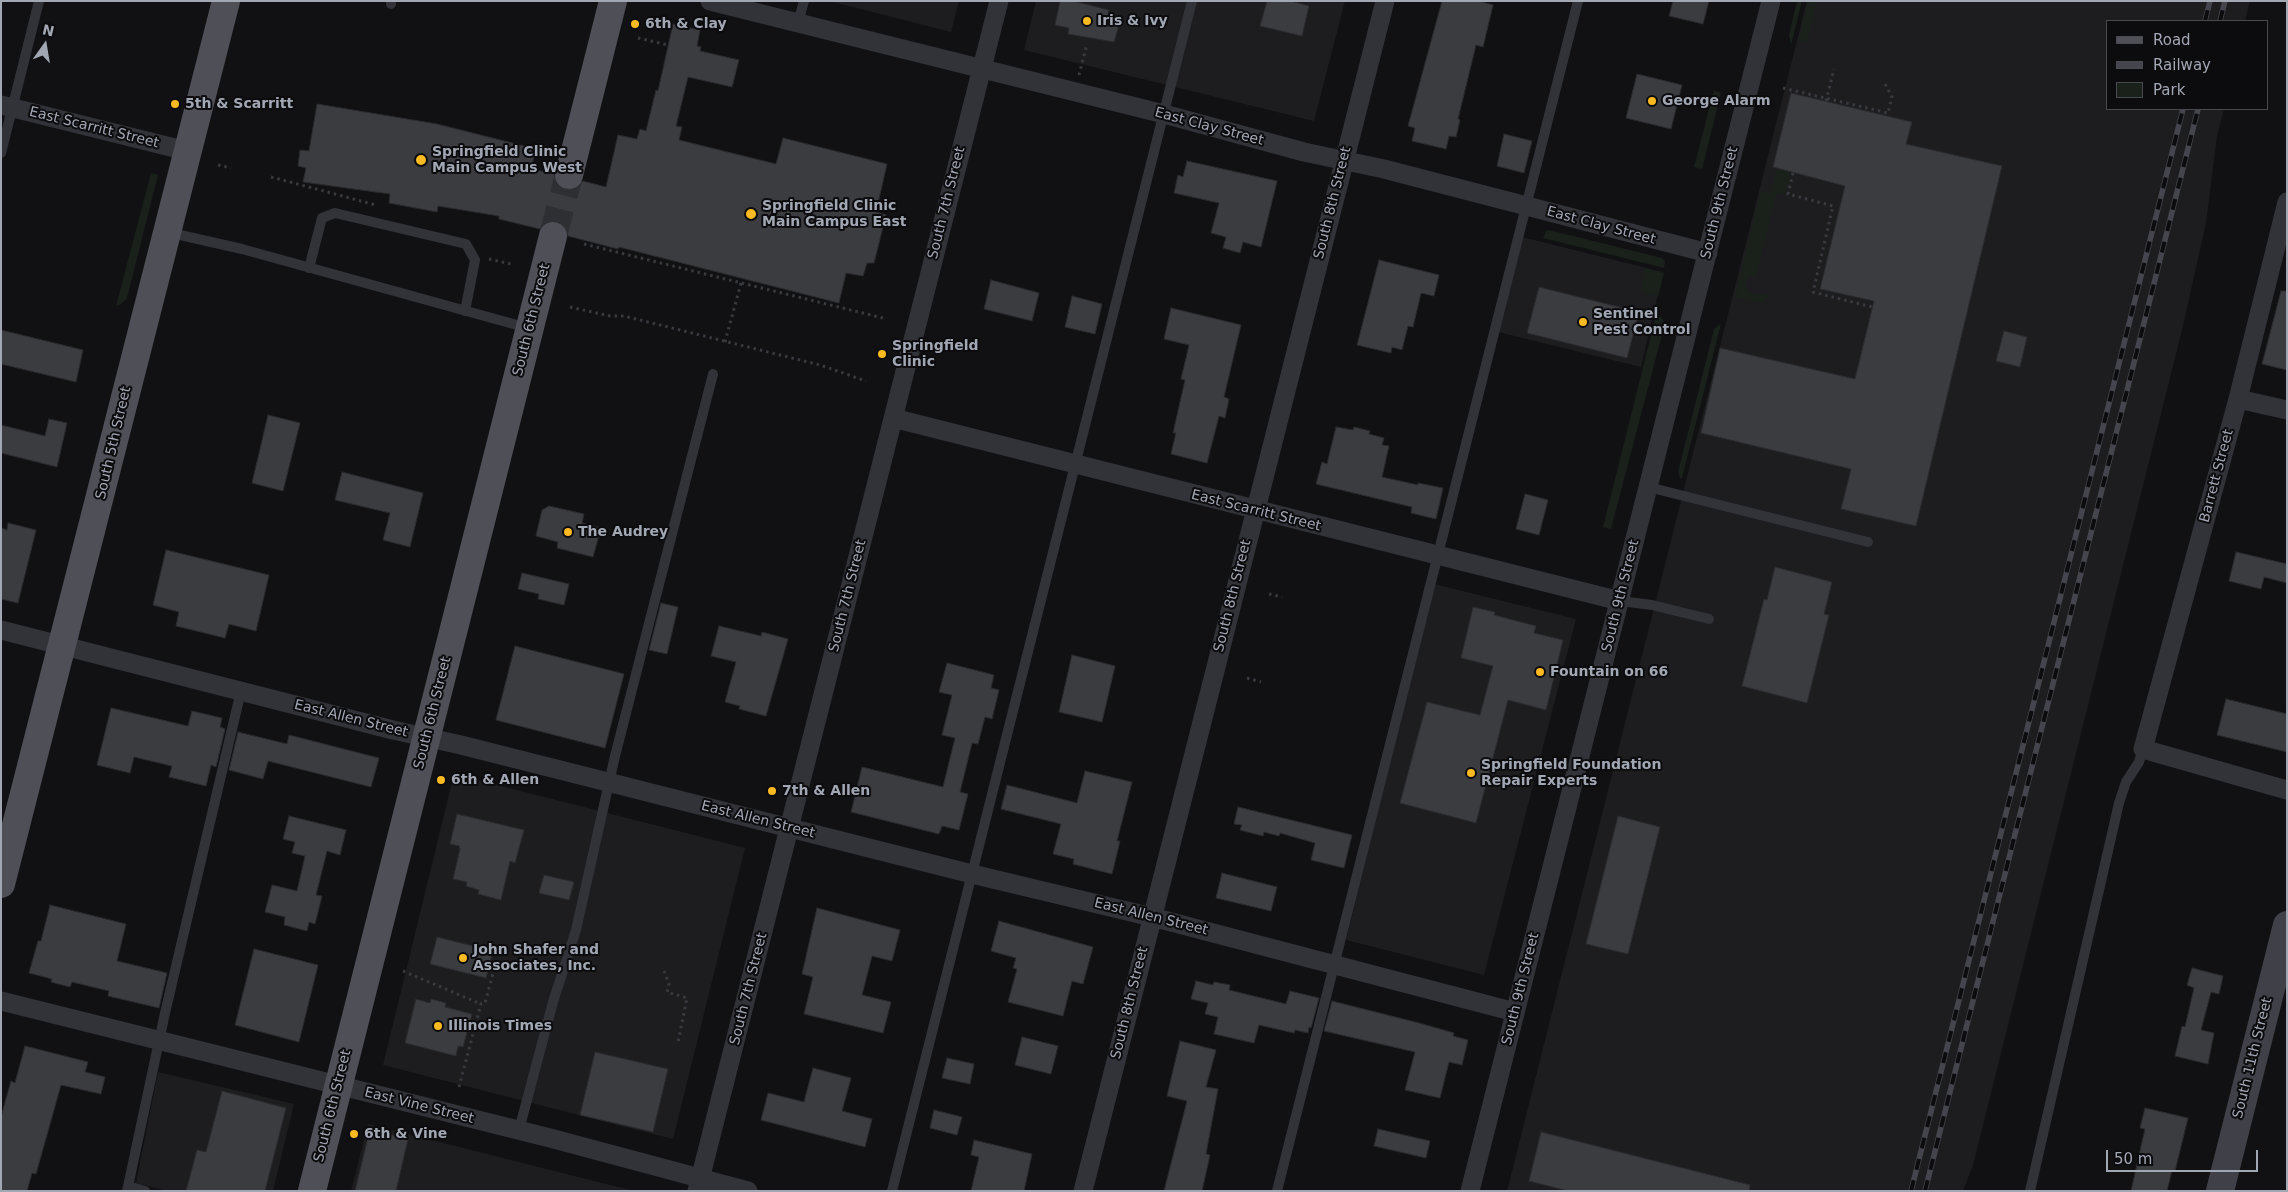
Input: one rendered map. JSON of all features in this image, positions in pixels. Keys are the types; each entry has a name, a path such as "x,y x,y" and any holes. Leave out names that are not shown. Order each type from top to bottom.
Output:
{"main road":[{"name":"South 5th Street","path":"1,884 226,1"},
{"path":"569,175 613,1"},
{"name":"South 6th Street","path":"312,1191 554,236"}],"street":[{"name":"East Clay Street","path":"710,1 1164,114 1304,152 1384,169 1708,253"},
{"name":"South 7th Street","path":"699,1184 999,1"},
{"name":"South 8th Street","path":"1083,1191 1385,1"},
{"name":"South 9th Street","path":"1470,1191 1771,1"},
{"name":"East Scarritt Street","path":"7,106 187,151"},
{"name":"Barrett Street","path":"2143,750 2238,399 2287,202"},
{"path":"2238,399 2287,410"},
{"name":"East Scarritt Street","path":"893,418 1620,601"},
{"name":"East Allen Street","path":"1,630 790,829 1152,917 1515,1012"},
{"path":"2143,750 2287,790"},
{"name":"South 11th Street","path":"2220,1191 2287,926"},
{"name":"East Vine Street","path":"1,1001 519,1130 699,1184 748,1191"}],"lane":[{"path":"1,153 7,106 39,1"},
{"path":"798,23 804,1"},
{"path":"892,1191 1192,1"},
{"path":"1277,1191 1578,1"},
{"path":"309,268 322,218 335,213 466,244 476,260 465,311"},
{"path":"166,231 530,328"},
{"path":"519,1130 553,1002 576,930 609,782 714,374"},
{"path":"1648,486 1868,542"},
{"path":"1620,601 1709,619"},
{"path":"145,1191 128,1188 159,1040 241,692"},
{"path":"2030,1191 2119,803 2126,782 2143,750"}],"path":[{"path":"638,38 668,45"},
{"path":"1080,72 1087,44"},
{"path":"1827,100 1834,70"},
{"path":"1783,88 1888,115 1892,97 1884,82"},
{"path":"218,165 231,168"},
{"path":"1793,173 1788,194 1834,206 1813,292 1872,306"},
{"path":"584,244 883,318"},
{"path":"489,259 511,264"},
{"path":"725,342 741,283"},
{"path":"570,307 610,316 624,316 820,365 866,381"},
{"path":"1269,594 1282,597"},
{"path":"1247,678 1261,682"},
{"path":"459,1087 481,1004 485,1003 496,962"},
{"path":"404,971 481,1004"},
{"path":"664,971 669,984 667,992 687,998 678,1042"}],"shaded area":[{"path":"829,1 959,1 951,32"},
{"path":"1036,1 1345,1 1314,121 1024,50"},
{"path":"1807,1 2250,1 2245,20 2106,20 2106,110 2224,110 2217,136 2206,223 2182,330 1973,1165 1963,1191 1507,1191"},
{"path":"1522,237 1663,272 1641,367 1498,332"},
{"path":"1434,584 1576,619 1484,975 1346,940"},
{"path":"454,774 745,848 673,1139 383,1065"},
{"path":"158,1072 294,1104 273,1191 167,1191 136,1183"},
{"path":"368,1124 634,1191 351,1191"}],"green space":[{"path":"1797,1 1802,1 1791,45 1789,35"},
{"path":"1808,1 1817,1 1807,42 1799,40"},
{"path":"1714,90 1721,93 1702,169 1694,167"},
{"path":"1777,168 1791,172 1785,195 1776,193 1756,276 1749,275 1745,282 1748,293 1758,295 1771,294 1762,302 1735,298 1761,191 1771,193"},
{"path":"151,173 158,175 127,298 120,305 116,306"},
{"path":"1549,230 1662,258 1665,261 1664,268 1543,238 1546,231"},
{"path":"1646,269 1664,273 1658,297 1641,291"},
{"path":"1656,315 1661,317 1665,323 1611,529 1603,527"},
{"path":"1721,324 1682,478 1680,478 1678,472 1714,329"}],"building":[{"path":"1060,1 1073,1 1109,10 1108,15 1117,17 1116,20 1120,21 1114,42 1068,34 1069,28 1055,25"},
{"path":"1267,1 1291,1 1309,6 1302,36 1260,26"},
{"path":"1442,1 1479,1 1493,5 1483,47 1476,45 1458,119 1460,120 1456,137 1449,136 1446,149 1412,141 1415,128 1408,126"},
{"path":"1673,1 1709,1 1703,24 1669,16"},
{"path":"673,24 700,30 697,46 701,47 700,51 739,60 732,87 688,77 676,126 682,127 679,140 776,164 783,138 887,164 876,212 886,215 874,263 867,263 863,276 846,273 839,303 619,247 618,249 568,236 564,225 556,221 548,221 540,229 499,219 499,216 438,206 437,212 389,203 390,194 303,182 306,168 298,166 300,150 309,151 317,104 437,124 536,149 531,169 554,174 558,186 565,190 574,190 583,181 606,187 618,135 637,139 640,129 646,131 656,90 658,91"},
{"path":"1637,74 1682,85 1671,129 1626,118"},
{"path":"1791,93 1912,122 1906,144 2002,166 1916,526 1841,509 1851,469 1701,433 1720,348 1855,379 1874,301 1820,289 1845,186 1773,167"},
{"path":"1504,134 1532,141 1524,173 1497,166"},
{"path":"1187,161 1277,181 1261,247 1243,242 1240,253 1223,248 1226,237 1211,233 1219,203 1174,193 1178,175 1183,177"},
{"path":"1379,260 1439,275 1434,296 1421,293 1413,327 1408,326 1402,350 1392,347 1391,353 1357,345"},
{"path":"991,280 1039,293 1032,321 984,309"},
{"path":"1539,287 1639,312 1627,358 1527,333"},
{"path":"2281,291 2287,291 2287,370 2262,364"},
{"path":"1072,296 1102,304 1095,334 1065,327"},
{"path":"1171,308 1241,325 1224,397 1229,399 1225,418 1219,416 1207,463 1171,454 1176,433 1173,433 1185,380 1181,379 1189,345 1164,339"},
{"path":"1,330 83,350 76,382 1,364"},
{"path":"2004,331 2027,337 2020,367 1996,361"},
{"path":"268,415 300,423 283,491 252,483"},
{"path":"49,419 67,423 57,467 1,453 1,425 45,436"},
{"path":"1336,427 1353,430 1354,427 1370,431 1369,434 1384,438 1382,445 1389,446 1382,477 1443,488 1436,519 1411,513 1412,507 1316,484 1322,462 1327,464"},
{"path":"342,472 423,493 410,547 383,540 390,513 335,500"},
{"path":"1525,494 1548,500 1539,535 1516,529"},
{"name":"The Audrey","path":"549,506 584,514 582,523 601,528 593,557 557,548 558,542 536,536 542,510"},
{"path":"8,523 36,530 18,603 1,599 1,528 7,530"},
{"path":"166,550 269,575 256,631 229,624 225,638 176,626 179,612 153,605"},
{"path":"2236,552 2287,564 2287,583 2264,577 2261,589 2229,581"},
{"path":"1775,567 1832,582 1824,614 1829,615 1807,703 1742,686 1764,599 1767,600"},
{"path":"522,573 569,584 564,605 538,599 539,594 518,589"},
{"path":"661,603 678,607 667,654 649,650"},
{"path":"1473,607 1495,612 1494,615 1536,626 1534,633 1563,640 1546,710 1508,700 1476,823 1400,803 1427,702 1480,715 1493,666 1461,658"},
{"path":"719,626 761,636 762,632 788,639 766,716 739,709 740,706 725,702 736,662 711,656"},
{"path":"515,646 624,674 605,748 496,720"},
{"path":"1072,655 1115,666 1102,722 1059,712"},
{"path":"947,663 994,675 991,688 999,690 992,719 985,717 978,744 972,743 960,792 968,794 959,830 942,826 939,834 851,812 862,767 943,787 955,738 942,735 952,695 939,692"},
{"path":"2226,699 2287,714 2287,752 2217,735"},
{"path":"111,708 188,726 192,711 222,718 220,727 225,729 216,767 211,765 206,786 169,777 172,766 134,757 130,773 97,765"},
{"path":"238,732 287,744 289,735 379,758 371,787 268,761 263,779 229,770"},
{"path":"1085,771 1132,782 1117,841 1120,841 1112,874 1073,864 1074,859 1053,854 1061,824 1001,809 1007,785 1077,803"},
{"path":"1238,807 1352,835 1344,868 1311,860 1315,843 1280,833 1279,836 1264,832 1263,836 1240,830 1242,825 1234,824"},
{"path":"457,814 524,830 515,863 510,861 501,900 478,894 479,890 466,886 467,882 453,879 460,849 459,846 450,844"},
{"path":"289,816 346,830 340,855 327,851 316,895 322,896 315,924 309,922 307,931 284,925 285,917 265,912 272,885 297,891 305,856 292,853 295,842 283,839"},
{"path":"1618,816 1660,827 1628,954 1586,944"},
{"path":"1222,873 1277,887 1271,911 1216,898"},
{"path":"544,875 574,882 569,900 539,893"},
{"path":"50,905 126,924 117,961 167,973 159,1008 108,996 109,991 72,982 70,987 51,982 52,979 29,973 38,941 41,941"},
{"path":"817,908 900,930 892,961 872,956 862,995 891,1002 883,1033 804,1014 813,977 802,974"},
{"path":"999,921 1093,947 1083,984 1072,981 1063,1016 1008,1002 1017,969 1013,968 1016,958 991,951"},
{"path":"437,937 493,951 486,978 430,964"},
{"path":"254,949 318,965 299,1042 235,1025"},
{"path":"2192,968 2223,976 2219,994 2211,992 2201,1030 2214,1033 2208,1064 2175,1056 2182,1026 2185,1027 2194,988 2187,985"},
{"path":"1196,981 1213,985 1214,982 1230,985 1229,990 1286,1004 1290,991 1319,998 1311,1028 1309,1027 1308,1033 1295,1030 1294,1033 1259,1025 1254,1043 1214,1034 1218,1017 1205,1014 1208,1003 1191,999"},
{"path":"416,999 430,1003 431,999 446,1003 445,1007 472,1014 463,1047 458,1046 456,1056 405,1043"},
{"path":"1332,1001 1454,1033 1453,1036 1468,1040 1462,1065 1449,1062 1440,1098 1405,1090 1415,1052 1324,1031"},
{"path":"1022,1037 1058,1046 1051,1074 1015,1065"},
{"path":"1180,1041 1216,1050 1206,1087 1218,1089 1206,1154 1210,1155 1202,1191 1164,1191 1187,1101 1167,1096"},
{"path":"25,1046 88,1062 85,1072 105,1077 101,1094 61,1085 36,1174 32,1173 27,1191 1,1191 1,1117 11,1081 15,1083"},
{"path":"595,1052 668,1069 653,1132 580,1115"},
{"path":"947,1058 974,1064 970,1084 942,1078"},
{"path":"813,1068 851,1078 842,1111 872,1119 865,1147 761,1120 768,1093 804,1102"},
{"path":"222,1091 286,1108 265,1191 186,1191 197,1150 206,1152"},
{"path":"2145,1108 2188,1118 2175,1171 2172,1170 2167,1191 2131,1191 2145,1129 2140,1128"},
{"path":"934,1110 962,1117 957,1135 930,1128"},
{"path":"370,1129 408,1139 396,1191 355,1191"},
{"path":"1378,1129 1430,1141 1426,1158 1374,1146"},
{"path":"1541,1132 1750,1185 1749,1191 1568,1191 1529,1181"},
{"path":"974,1140 1032,1154 1024,1191 971,1191 979,1157 971,1155"}],"tunnel":[{"path":"553,236 569,175"}],"railway":[{"path":"2205,20 2210,1"},
{"path":"2220,20 2225,1"},
{"path":"1911,1191 2183,110"},
{"path":"1925,1191 2198,110"}],"place":[{"name":"Iris & Ivy","path":"1087,21"},
{"name":"6th & Clay","path":"635,24"},
{"name":"George Alarm","path":"1652,101"},
{"name":"5th & Scarritt","path":"175,104"},
{"name":"Springfield Clinic Main Campus West","path":"421,160"},
{"name":"Springfield Clinic Main Campus East","path":"751,214"},
{"name":"Sentinel Pest Control","path":"1583,322"},
{"name":"Springfield Clinic","path":"882,354"},
{"name":"The Audrey","path":"568,532"},
{"name":"Fountain on 66","path":"1540,672"},
{"name":"Springfield Foundation Repair Experts","path":"1471,773"},
{"name":"6th & Allen","path":"441,780"},
{"name":"7th & Allen","path":"772,791"},
{"name":"John Shafer and Associates, Inc.","path":"463,958"},
{"name":"Illinois Times","path":"438,1026"},
{"name":"6th & Vine","path":"354,1134"}]}
